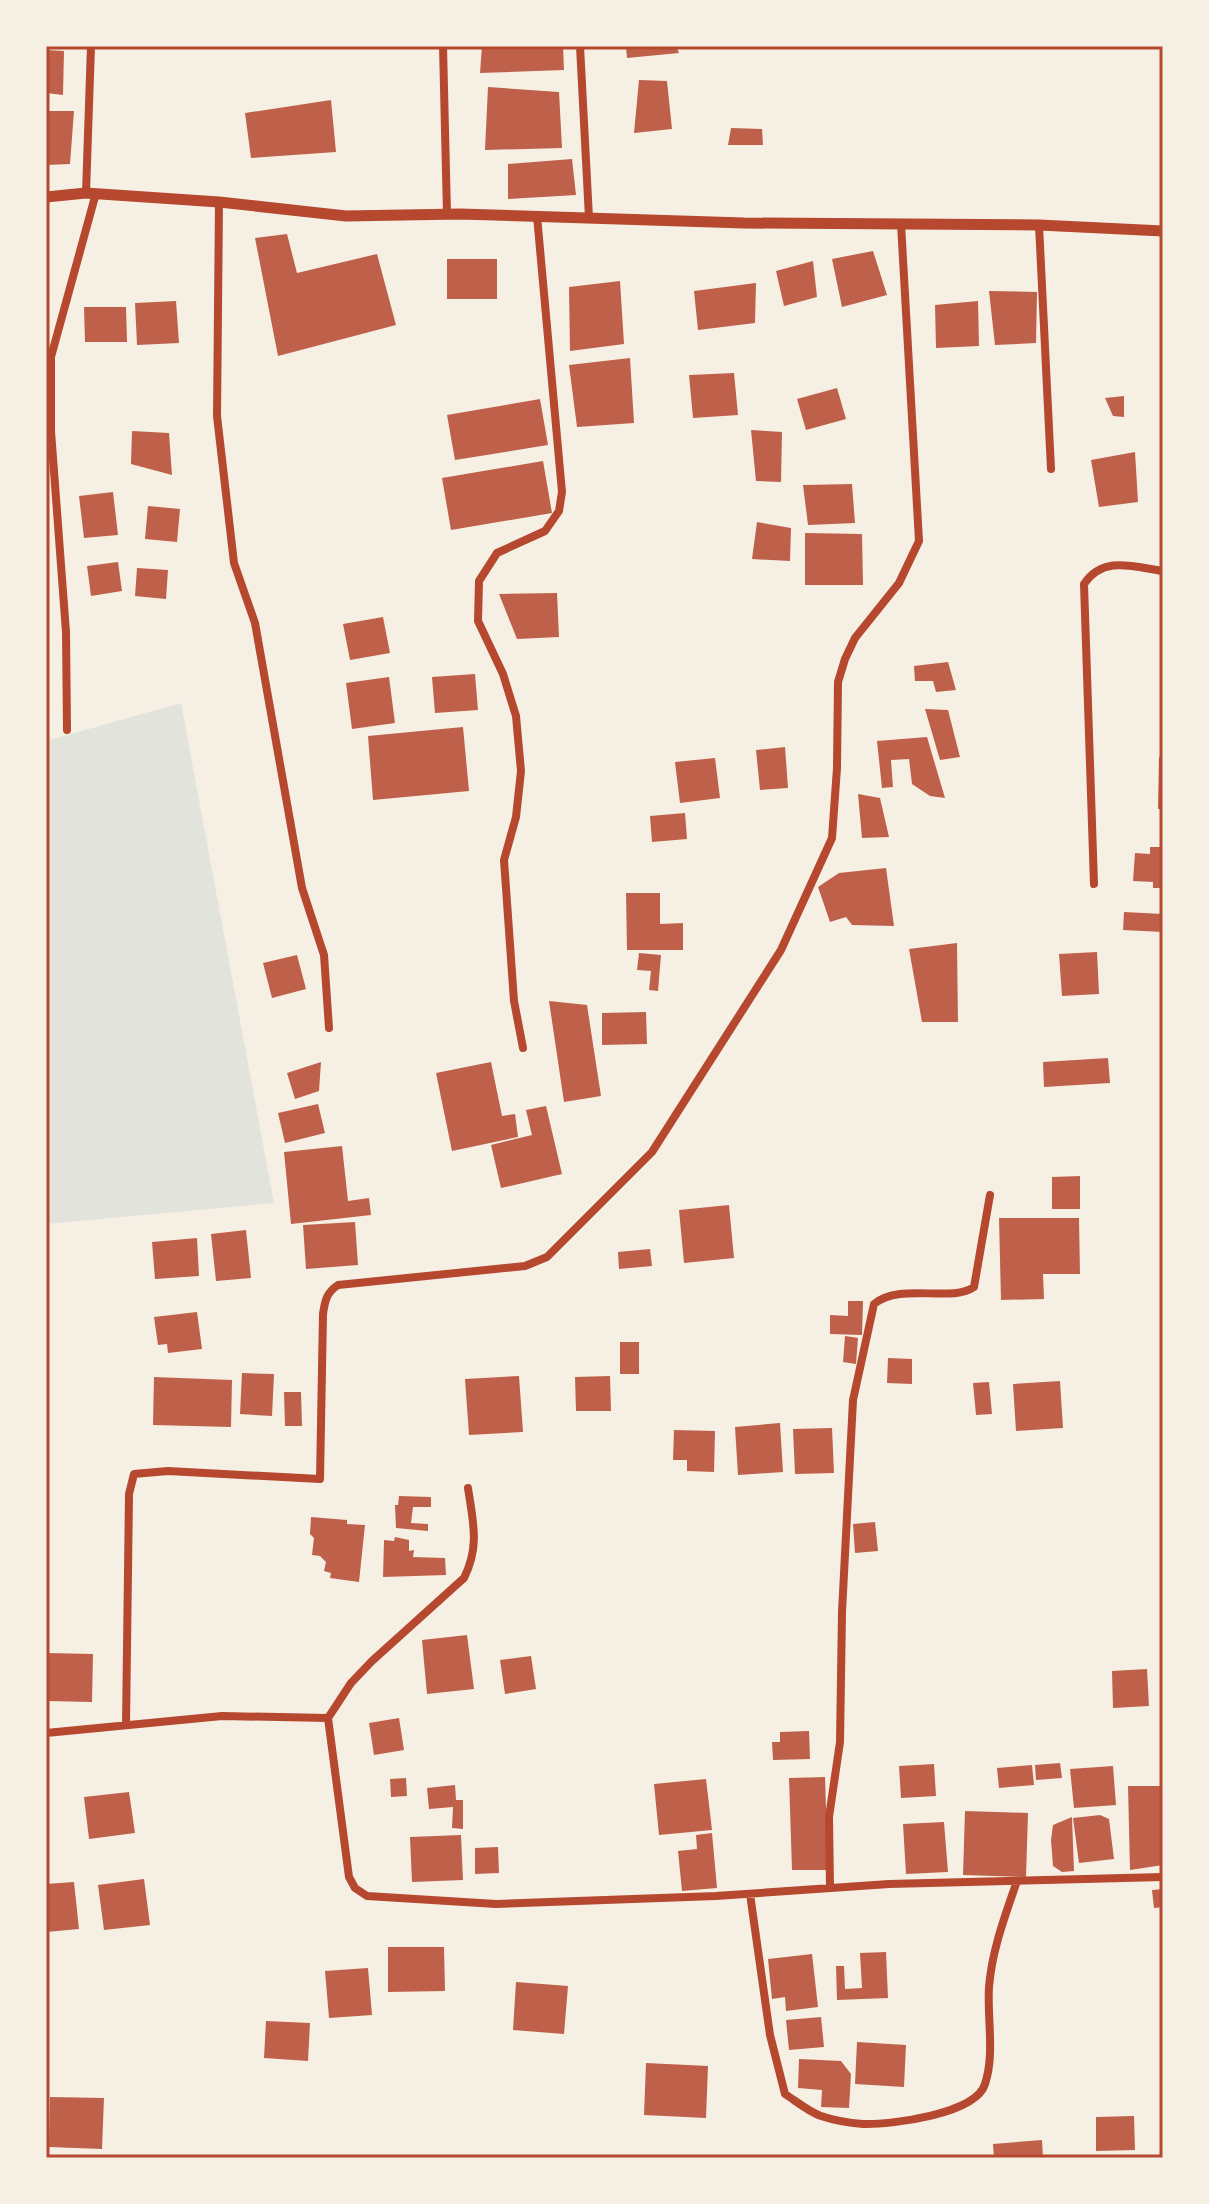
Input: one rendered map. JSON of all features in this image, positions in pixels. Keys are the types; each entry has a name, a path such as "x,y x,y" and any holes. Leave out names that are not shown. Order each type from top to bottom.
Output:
{"street":[{"path":"67,730 66,632 51,431 51,357 91,193 91,46"},
{"path":"443,46 447,214"},
{"path":"580,46 589,218"},
{"path":"46,197 91,193 219,202 346,216 447,214 744,223 1039,225 1163,231"},
{"path":"219,202 217,416 234,563 255,623 302,888 324,955 329,1028"},
{"path":"523,1048 514,1001 504,860 516,817 521,771 516,716 503,674 478,621 479,581 497,553 545,531 559,511 562,492 537,216"},
{"path":"126,1725 129,1494 134,1474 168,1471 320,1479 323,1314 325,1298 330,1290 338,1285 525,1266 547,1257 652,1152 781,950 832,838 838,682 845,659 855,638 899,583 919,541 901,224"},
{"path":"1039,225 1051,469"},
{"path":"1094,884 1084,584 1092,572 1108,564 1163,571"},
{"path":"830,1888 829,1817 840,1742 842,1612 852,1414 874,1304 884,1296 967,1292 974,1287 990,1195"},
{"path":"468,1488 475,1533 473,1560 464,1578 372,1661 351,1683 328,1718 349,1877 355,1888 367,1896 496,1904 830,1888 1163,1877"},
{"path":"46,1733 222,1716 328,1718"},
{"path":"750,1894 770,2035 785,2094 820,2116 863,2124 913,2120 954,2108 973,2101 984,2088 989,2066 989,1985 998,1934 1017,1881"}],"shaded area":[{"path":"181,703 274,1203 46,1224 46,741"}],"building":[{"path":"482,46 563,46 564,70 480,73"},
{"path":"626,46 676,46 679,53 627,58"},
{"path":"46,50 64,51 63,95 46,93"},
{"path":"639,80 667,81 672,129 634,133"},
{"path":"488,87 559,92 562,148 485,150"},
{"path":"331,100 336,152 251,158 245,113"},
{"path":"46,111 74,111 70,164 46,165"},
{"path":"731,128 762,129 763,145 728,145"},
{"path":"572,159 576,195 508,199 508,164"},
{"path":"287,234 297,273 377,254 396,325 278,356 255,238"},
{"path":"873,251 887,295 842,307 832,259"},
{"path":"447,259 497,259 497,299 447,299"},
{"path":"813,261 817,297 784,306 776,271"},
{"path":"620,281 624,344 570,351 569,287"},
{"path":"756,283 755,323 698,330 694,291"},
{"path":"989,291 1037,292 1036,343 995,345"},
{"path":"176,301 179,343 137,345 135,303"},
{"path":"978,301 979,346 936,348 935,305"},
{"path":"84,307 126,307 127,342 85,342"},
{"path":"630,358 634,423 577,427 569,365"},
{"path":"734,373 738,415 693,418 689,375"},
{"path":"837,388 846,419 806,430 797,399"},
{"path":"1124,396 1124,417 1113,416 1105,398"},
{"path":"540,399 548,445 455,460 447,415"},
{"path":"751,430 782,432 781,482 756,481"},
{"path":"132,431 169,433 172,475 131,464"},
{"path":"1135,452 1138,502 1099,507 1091,460"},
{"path":"543,461 552,513 451,530 442,478"},
{"path":"852,484 855,523 808,525 803,485"},
{"path":"113,492 118,535 84,538 79,496"},
{"path":"148,506 180,509 177,542 145,539"},
{"path":"757,522 791,528 790,561 752,559"},
{"path":"805,533 862,534 863,585 805,585"},
{"path":"118,562 122,591 91,596 87,566"},
{"path":"137,568 168,570 166,599 135,596"},
{"path":"557,593 559,637 517,639 499,594"},
{"path":"383,617 390,653 350,660 343,624"},
{"path":"948,662 956,690 936,692 933,681 915,681 914,666"},
{"path":"475,674 478,710 435,713 432,677"},
{"path":"389,677 395,723 352,729 346,683"},
{"path":"925,709 948,710 960,757 940,760"},
{"path":"463,727 469,791 373,800 368,736"},
{"path":"927,737 945,798 930,796 912,784 909,759 891,760 893,787 882,788 877,741"},
{"path":"785,747 788,788 760,790 756,750"},
{"path":"1159,757 1163,757 1163,809 1158,809"},
{"path":"715,758 720,798 680,803 675,762"},
{"path":"858,794 880,798 889,837 862,838"},
{"path":"685,813 687,839 652,842 650,816"},
{"path":"1150,847 1163,847 1163,888 1153,888 1153,882 1133,881 1135,853 1150,854"},
{"path":"886,868 894,926 852,925 846,917 830,922 818,887 839,873"},
{"path":"626,893 660,893 660,924 683,923 683,950 627,950"},
{"path":"1124,912 1163,914 1163,932 1123,930"},
{"path":"957,943 958,1022 922,1022 909,949"},
{"path":"1097,952 1099,994 1062,996 1059,954"},
{"path":"639,953 661,955 658,991 649,990 651,971 637,970"},
{"path":"297,955 306,989 272,998 263,963"},
{"path":"549,1001 587,1005 601,1096 564,1102"},
{"path":"646,1012 647,1044 602,1045 602,1013"},
{"path":"1108,1058 1110,1083 1044,1087 1043,1062"},
{"path":"321,1062 319,1091 295,1099 287,1073"},
{"path":"491,1062 502,1116 515,1114 518,1137 452,1151 436,1073"},
{"path":"318,1104 325,1133 285,1143 278,1113"},
{"path":"546,1106 562,1174 501,1188 491,1145 532,1135 526,1110"},
{"path":"342,1146 348,1201 369,1198 371,1215 291,1224 284,1152"},
{"path":"1080,1176 1080,1209 1052,1209 1052,1177"},
{"path":"729,1205 734,1258 684,1263 679,1210"},
{"path":"999,1218 1079,1218 1080,1274 1043,1274 1044,1299 1001,1300"},
{"path":"355,1222 358,1265 306,1269 303,1225"},
{"path":"246,1230 251,1278 216,1281 211,1234"},
{"path":"197,1238 199,1276 155,1279 152,1242"},
{"path":"650,1249 652,1266 619,1269 618,1252"},
{"path":"848,1301 863,1301 862,1335 830,1334 830,1315 848,1316"},
{"path":"197,1312 202,1349 168,1353 167,1344 158,1345 154,1317"},
{"path":"845,1336 858,1338 856,1364 843,1362"},
{"path":"620,1342 639,1342 639,1374 620,1374"},
{"path":"888,1358 912,1359 912,1384 887,1383"},
{"path":"242,1373 274,1374 272,1416 240,1414"},
{"path":"519,1376 523,1432 469,1435 465,1379"},
{"path":"610,1376 611,1411 576,1411 575,1377"},
{"path":"154,1377 232,1380 231,1427 153,1425"},
{"path":"1060,1381 1063,1428 1016,1431 1013,1384"},
{"path":"989,1382 992,1414 976,1415 973,1383"},
{"path":"284,1392 301,1392 302,1426 285,1426"},
{"path":"780,1423 783,1472 738,1475 735,1427"},
{"path":"832,1428 834,1473 795,1474 793,1429"},
{"path":"674,1430 715,1431 714,1472 687,1471 687,1460 673,1460"},
{"path":"399,1496 431,1497 431,1507 413,1507 411,1523 428,1524 428,1531 396,1528 395,1505 398,1505"},
{"path":"311,1517 365,1525 359,1582 330,1578 331,1573 324,1571 326,1562 320,1556 312,1555 314,1538 310,1534"},
{"path":"875,1522 878,1551 855,1553 853,1524"},
{"path":"395,1537 409,1540 409,1551 414,1550 413,1557 445,1558 446,1575 383,1577 384,1540 394,1541"},
{"path":"467,1635 474,1689 427,1694 422,1640"},
{"path":"46,1653 93,1654 92,1702 46,1701"},
{"path":"531,1656 536,1689 505,1694 500,1660"},
{"path":"1147,1669 1149,1706 1113,1708 1112,1671"},
{"path":"399,1718 404,1750 374,1755 369,1723"},
{"path":"809,1731 810,1759 773,1760 772,1742 780,1742 780,1732"},
{"path":"1060,1763 1062,1778 1036,1780 1035,1765"},
{"path":"934,1764 936,1796 901,1798 899,1766"},
{"path":"1032,1765 1034,1785 999,1788 997,1768"},
{"path":"1113,1766 1116,1805 1074,1808 1070,1769"},
{"path":"825,1777 828,1870 792,1870 789,1778"},
{"path":"406,1778 407,1796 391,1797 390,1779"},
{"path":"706,1779 712,1830 659,1835 654,1784"},
{"path":"455,1785 456,1800 463,1800 463,1829 452,1828 453,1807 429,1809 427,1788"},
{"path":"1128,1786 1163,1786 1163,1865 1130,1870"},
{"path":"129,1792 135,1833 89,1839 84,1797"},
{"path":"965,1811 1028,1813 1026,1877 963,1875"},
{"path":"1100,1815 1109,1819 1114,1859 1079,1863 1073,1818"},
{"path":"1072,1817 1074,1871 1062,1872 1053,1866 1053,1825"},
{"path":"944,1822 948,1872 906,1874 903,1824"},
{"path":"712,1833 717,1888 682,1891 678,1851 697,1849 696,1835"},
{"path":"461,1835 463,1880 412,1882 410,1837"},
{"path":"498,1847 499,1873 475,1874 475,1848"},
{"path":"144,1879 150,1925 104,1930 98,1885"},
{"path":"74,1882 79,1929 46,1932 46,1884"},
{"path":"1163,1889 1163,1907 1154,1908 1152,1890"},
{"path":"388,1947 444,1947 445,1991 388,1992"},
{"path":"886,1952 888,1998 837,2000 836,1966 844,1966 845,1989 862,1988 860,1953"},
{"path":"812,1954 818,2007 786,2011 785,1997 772,1999 768,1959"},
{"path":"368,1968 372,2015 329,2018 325,1971"},
{"path":"516,1982 568,1986 564,2034 513,2030"},
{"path":"821,2017 824,2047 789,2050 786,2020"},
{"path":"266,2021 310,2023 308,2061 264,2058"},
{"path":"857,2042 906,2045 904,2087 855,2084"},
{"path":"799,2059 841,2061 851,2074 849,2108 821,2107 822,2090 798,2088"},
{"path":"646,2063 708,2066 706,2118 644,2115"},
{"path":"50,2097 104,2098 102,2149 49,2147"},
{"path":"1134,2116 1135,2150 1096,2151 1096,2117"},
{"path":"1042,2140 1043,2158 994,2158 993,2144"}]}
